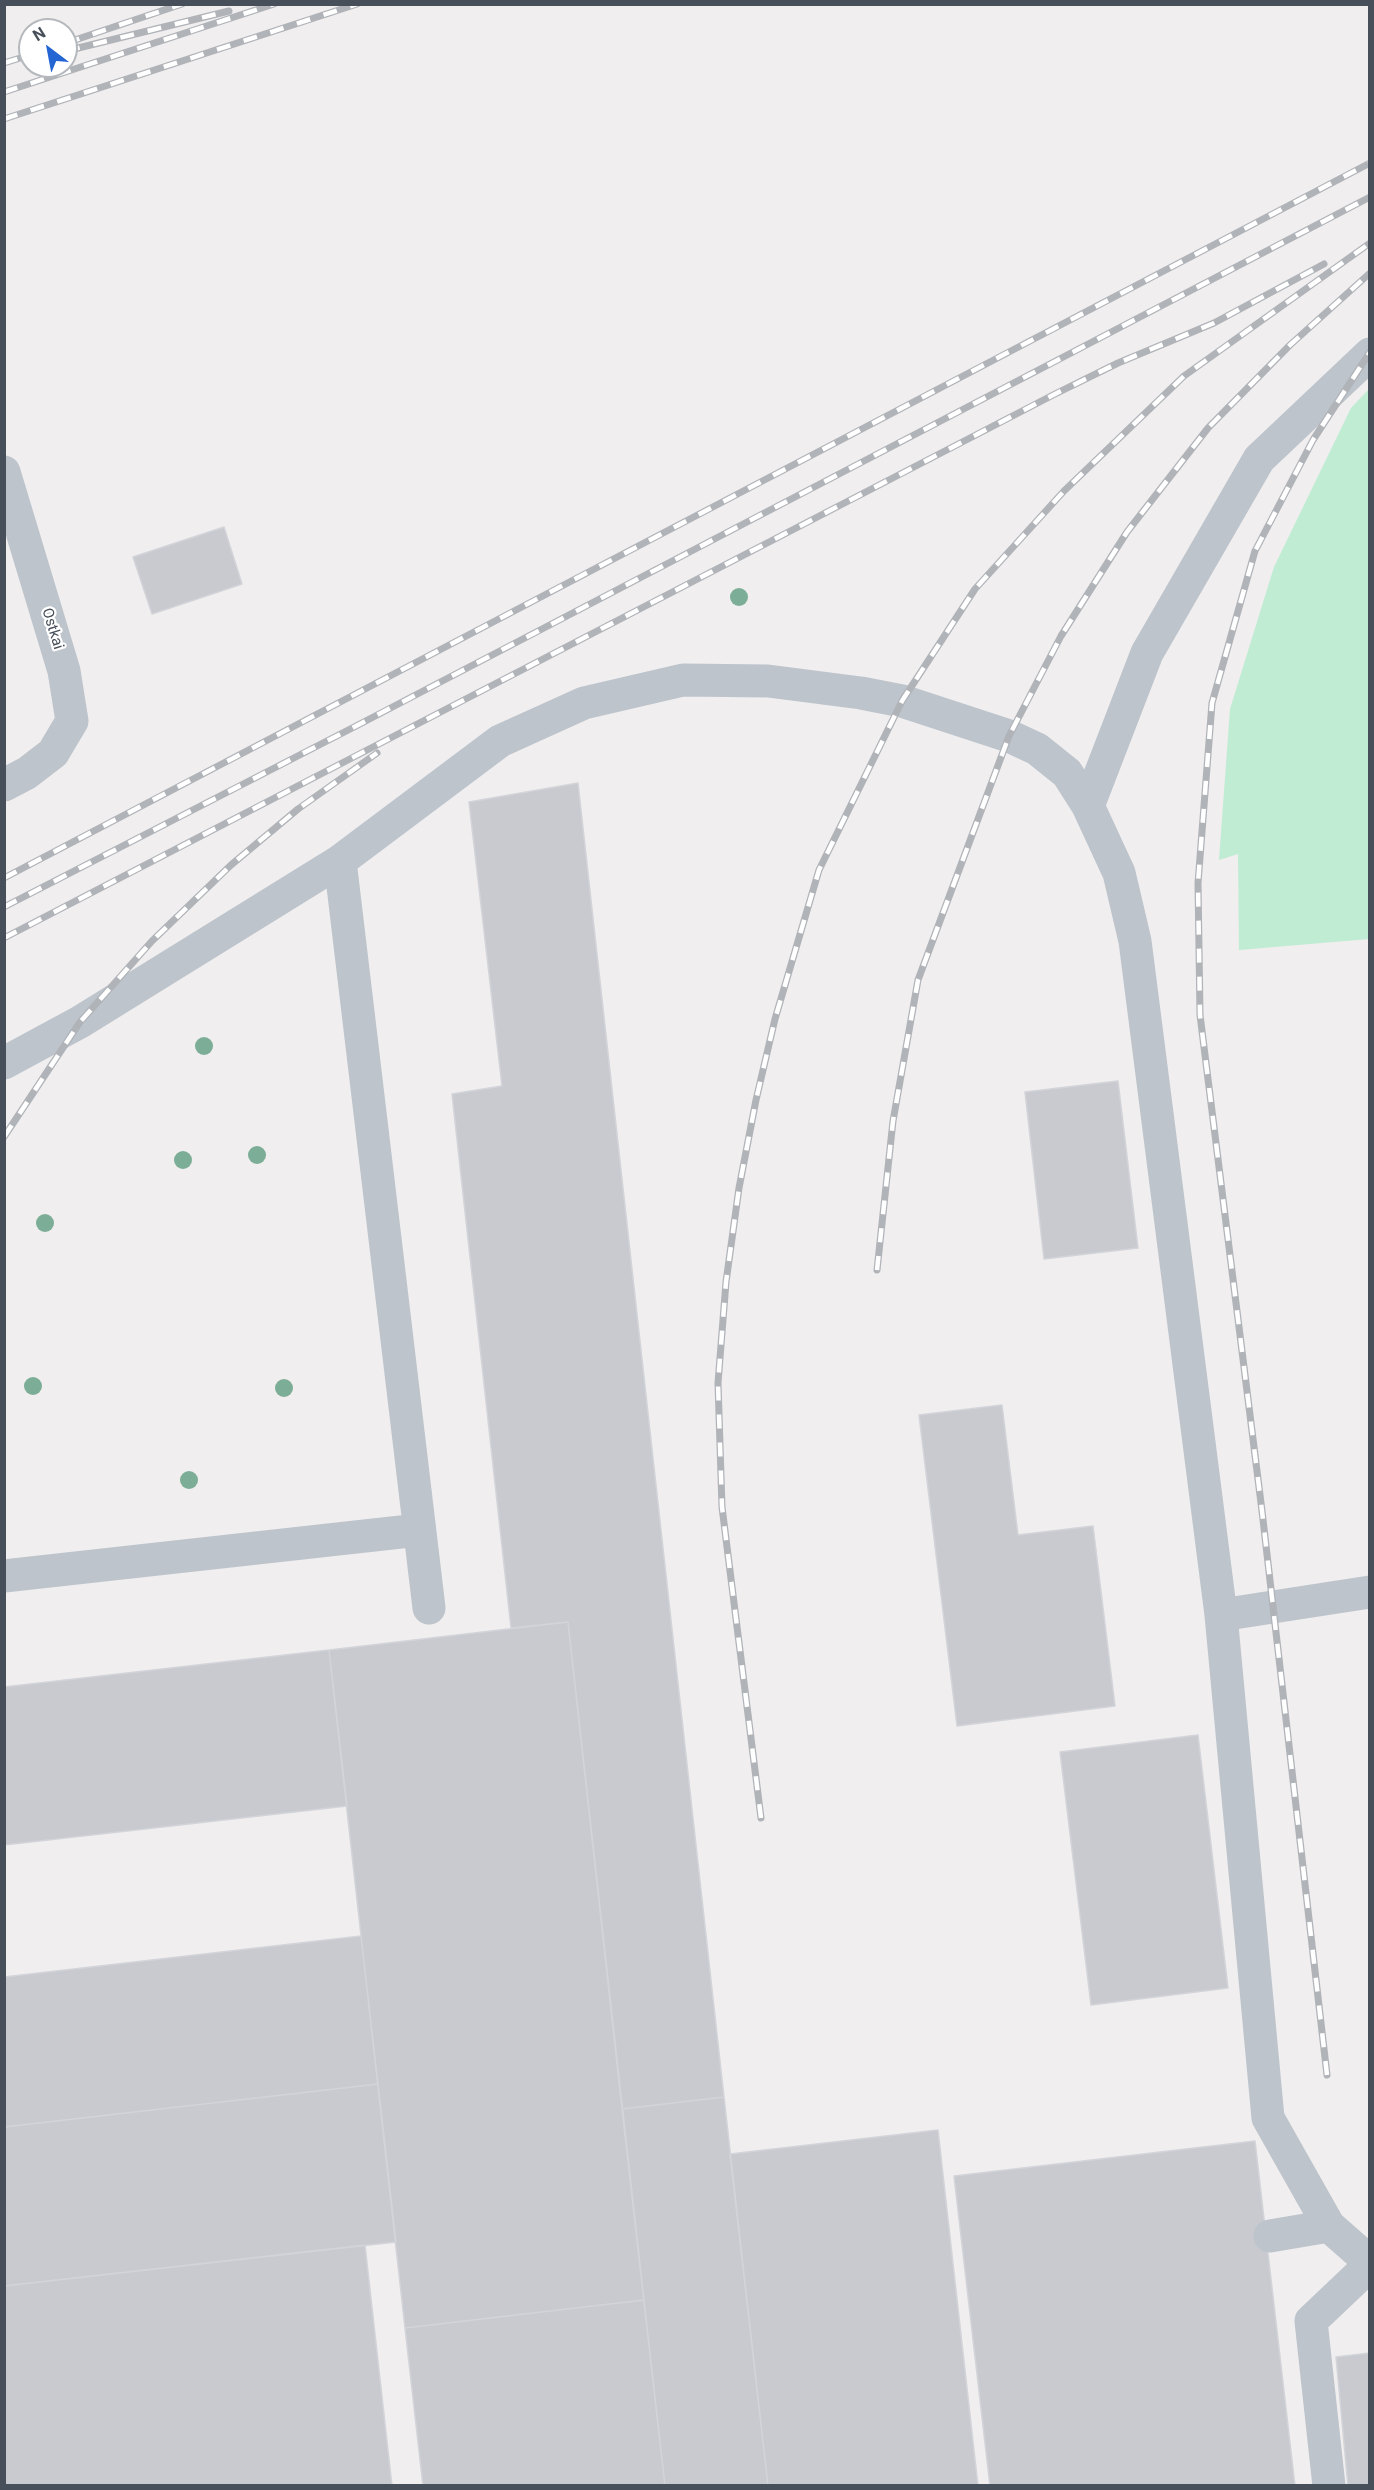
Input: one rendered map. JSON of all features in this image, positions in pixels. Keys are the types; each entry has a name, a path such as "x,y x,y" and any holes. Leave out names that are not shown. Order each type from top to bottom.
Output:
{"street":[{"path":"1088,806 1147,653 1258,459 1370,354"},
{"name":"Ostkai","path":"4,472 64,671 72,721 53,753 16,779"},
{"path":"4,1063 80,1022 339,861 500,741 584,703 683,680 768,681 861,693 913,705 1009,736 1037,749 1067,773 1088,806 1119,873 1135,941 1221,1615 1268,2118 1329,2226 1370,2264 1311,2321 1329,2486"},
{"path":"339,861 429,1608"},
{"path":"4,1576 419,1530"},
{"path":"1221,1615 1370,1592"},
{"path":"1270,2236 1329,2226"}],"green space":[{"path":"1369,389 1369,939 1239,950 1238,854 1219,860 1230,709 1274,567 1351,408"}],"building":[{"path":"224,527 242,584 152,614 133,557"},
{"path":"578,783 724,2097 622,2109 568,1622 511,1628 452,1094 502,1086 469,802"},
{"path":"1118,1081 1138,1248 1044,1259 1025,1092"},
{"path":"1002,1405 1018,1535 1093,1526 1115,1706 957,1726 919,1415"},
{"path":"568,1622 644,2300 405,2328 329,1650"},
{"path":"329,1650 347,1806 4,1845 4,1687"},
{"path":"1198,1735 1228,1988 1091,2005 1060,1752"},
{"path":"361,1936 378,2084 4,2127 4,1977"},
{"path":"378,2084 396,2242 4,2286 4,2127"},
{"path":"724,2097 768,2486 665,2486 622,2109"},
{"path":"938,2130 978,2486 768,2486 730,2154"},
{"path":"1255,2141 1295,2486 990,2486 954,2176"},
{"path":"365,2245 392,2486 4,2486 4,2286"},
{"path":"644,2300 665,2486 423,2486 405,2328"},
{"path":"1370,2353 1370,2486 1348,2486 1336,2357"}],"railway":[{"path":"78,39 182,4"},
{"path":"4,92 274,4"},
{"path":"4,119 357,4"},
{"path":"78,48 229,11"},
{"path":"4,63 18,59"},
{"path":"4,878 1370,163"},
{"path":"4,907 1370,197"},
{"path":"761,1818 722,1507 718,1383 726,1282 739,1188 756,1100 775,1019 819,870 902,701 975,589 1064,491 1184,376 1370,243"},
{"path":"4,938 1055,394 1118,363 1214,323 1324,264"},
{"path":"877,1270 893,1121 918,980 1009,736 1061,636 1127,532 1208,428 1290,345 1370,273"},
{"path":"1327,2075 1262,1511 1200,1015 1198,883 1212,703 1255,551 1313,440 1370,352"},
{"path":"4,1137 80,1022 152,941 231,865 298,809 377,753"}]}
